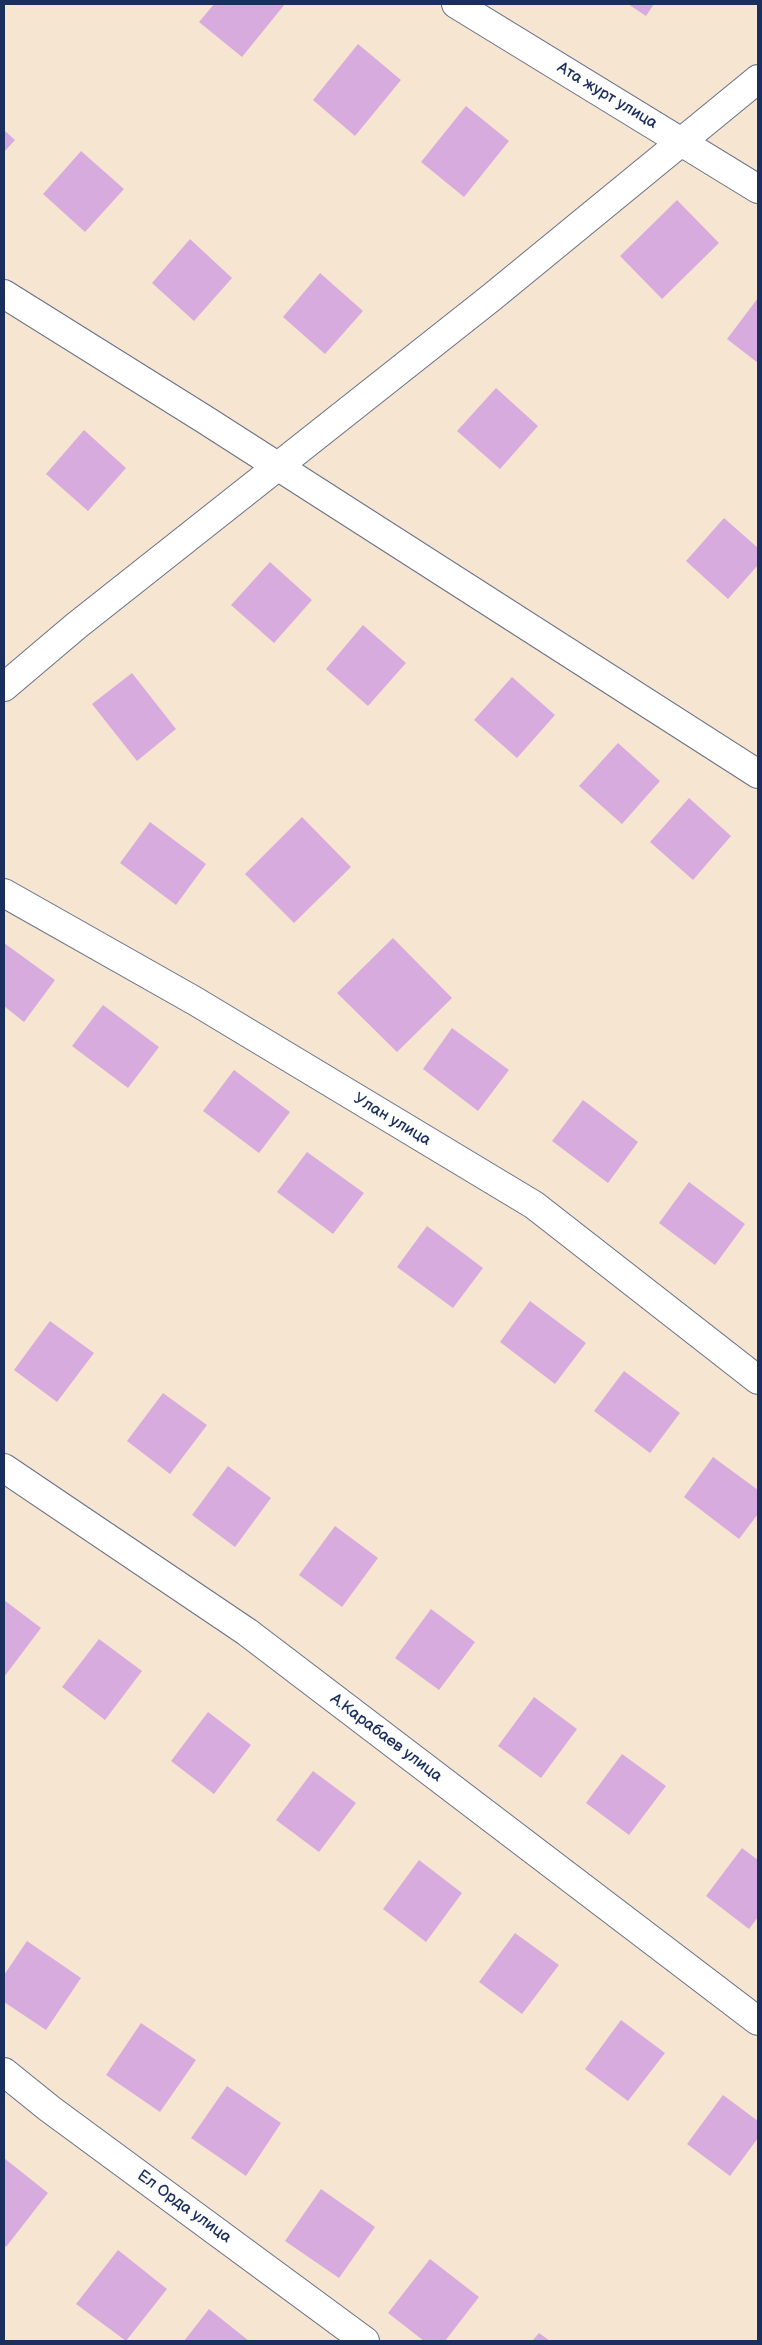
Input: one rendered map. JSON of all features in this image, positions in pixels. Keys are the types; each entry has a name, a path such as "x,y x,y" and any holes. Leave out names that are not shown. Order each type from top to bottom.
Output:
{"street":[{"name":"Ата журт улица","path":"456,4 758,189"},
{"path":"4,687 84,620 683,142 758,79"},
{"path":"4,294 758,774"},
{"name":"Улан улица","path":"4,893 195,1000 534,1205 758,1380"},
{"name":"А.Карабаев улица","path":"4,1468 247,1632 758,2021"},
{"name":"Ел Орда улица","path":"4,2072 50,2109 365,2341"}],"building":[{"path":"214,4 285,4 242,57 199,22"},
{"path":"628,4 654,4 646,16"},
{"path":"358,44 401,80 355,136 313,100"},
{"path":"466,106 509,141 464,197 421,162"},
{"path":"4,130 15,140 4,152"},
{"path":"81,151 124,189 85,232 43,194"},
{"path":"677,200 719,243 662,299 620,256"},
{"path":"190,239 232,278 194,321 152,283"},
{"path":"320,273 363,311 325,354 283,317"},
{"path":"758,298 758,363 727,339"},
{"path":"496,388 538,426 500,469 457,431"},
{"path":"84,430 126,468 88,511 46,474"},
{"path":"724,518 758,548 758,565 728,599 686,561"},
{"path":"270,562 312,600 274,643 231,605"},
{"path":"363,625 406,663 368,706 326,669"},
{"path":"132,673 176,729 137,761 92,704"},
{"path":"512,677 555,715 517,758 474,720"},
{"path":"618,743 660,781 622,824 579,786"},
{"path":"689,798 731,836 693,880 650,842"},
{"path":"302,817 351,867 294,923 245,874"},
{"path":"150,822 206,864 176,905 120,863"},
{"path":"393,938 452,998 397,1052 337,993"},
{"path":"4,943 55,980 24,1022 4,1006"},
{"path":"103,1005 159,1047 128,1088 72,1046"},
{"path":"452,1028 509,1070 478,1111 423,1069"},
{"path":"234,1070 290,1112 259,1153 203,1111"},
{"path":"583,1100 638,1142 608,1183 552,1141"},
{"path":"307,1152 364,1193 333,1234 277,1192"},
{"path":"689,1182 745,1224 715,1265 659,1223"},
{"path":"427,1226 483,1268 453,1308 397,1267"},
{"path":"530,1301 586,1343 555,1384 500,1342"},
{"path":"50,1321 94,1353 57,1402 14,1370"},
{"path":"624,1371 680,1413 650,1453 594,1411"},
{"path":"163,1393 207,1425 170,1474 127,1441"},
{"path":"713,1457 758,1490 758,1514 739,1539 684,1497"},
{"path":"228,1466 271,1498 235,1547 192,1515"},
{"path":"335,1526 378,1558 342,1607 299,1575"},
{"path":"4,1600 41,1628 4,1677"},
{"path":"431,1609 475,1642 439,1690 395,1658"},
{"path":"99,1639 142,1671 105,1720 62,1687"},
{"path":"534,1697 577,1729 541,1778 498,1746"},
{"path":"208,1712 251,1745 214,1794 171,1761"},
{"path":"622,1754 666,1786 629,1835 586,1803"},
{"path":"313,1771 356,1803 319,1852 276,1820"},
{"path":"742,1848 758,1860 758,1917 749,1929 706,1896"},
{"path":"419,1860 462,1893 426,1942 383,1909"},
{"path":"515,1933 559,1965 522,2014 479,1982"},
{"path":"27,1941 81,1978 46,2030 4,2002 4,1975"},
{"path":"621,2020 665,2053 628,2101 585,2069"},
{"path":"141,2023 196,2060 160,2112 106,2075"},
{"path":"227,2086 281,2123 246,2176 191,2138"},
{"path":"723,2095 758,2121 758,2138 730,2176 687,2144"},
{"path":"4,2158 48,2193 6,2247 4,2245"},
{"path":"321,2189 375,2227 339,2278 285,2241"},
{"path":"118,2250 167,2289 126,2341 76,2304"},
{"path":"430,2259 479,2297 445,2341 424,2341 388,2313"},
{"path":"209,2309 249,2341 184,2341"},
{"path":"539,2333 550,2341 532,2341"}]}
